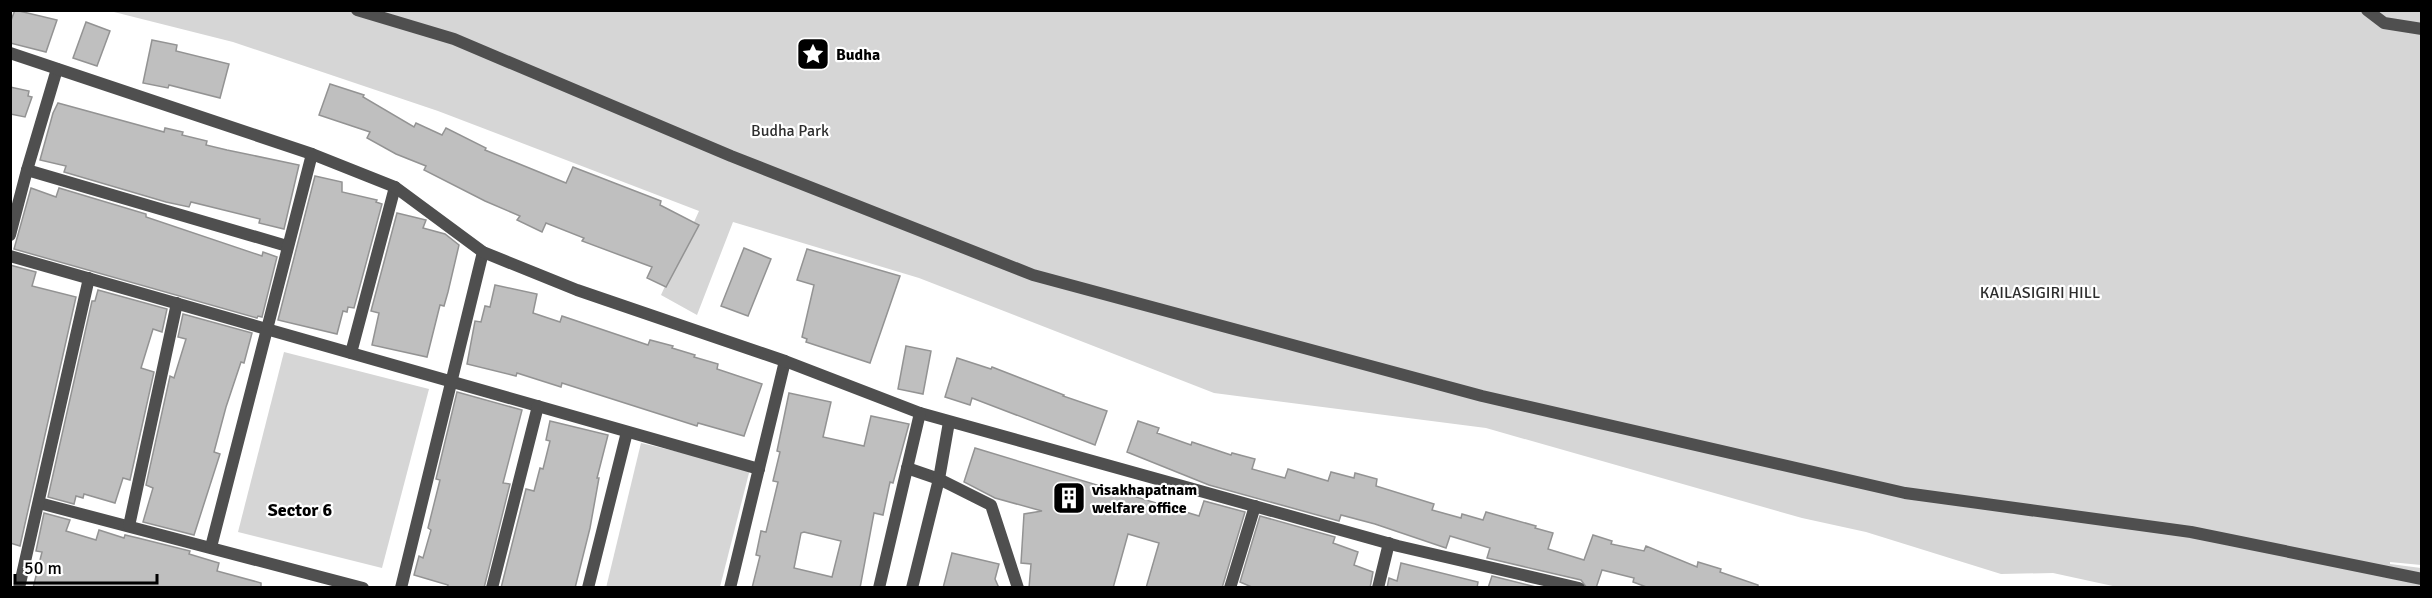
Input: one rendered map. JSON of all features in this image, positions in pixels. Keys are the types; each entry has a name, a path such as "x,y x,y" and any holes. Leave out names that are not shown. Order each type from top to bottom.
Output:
{"street":[{"path":"357,10 454,39 731,156 1033,275 1482,396 1905,493 2191,532 2421,579"},
{"path":"2367,10 2384,23 2421,29"},
{"path":"10,54 312,154 394,187 483,252 577,290 785,361 920,413 1389,543 1579,588"},
{"path":"10,235 57,69"},
{"path":"211,548 312,154"},
{"path":"27,170 287,246"},
{"path":"351,353 394,187"},
{"path":"401,588 483,252"},
{"path":"10,256 759,469"},
{"path":"19,588 88,278"},
{"path":"129,526 177,303"},
{"path":"730,588 785,361"},
{"path":"492,588 538,406"},
{"path":"879,588 920,413"},
{"path":"912,588 939,479 949,422"},
{"path":"588,588 627,432"},
{"path":"906,468 939,479 991,505 1018,588"},
{"path":"39,502 363,588"},
{"path":"1230,588 1255,506"},
{"path":"1378,588 1389,543"}],"green space":[{"name":"KAILASIGIRI HILL","path":"110,11 2421,11 2421,565 2390,562 2390,564 2421,568 2421,587 2122,588 2053,573 2001,574 1866,532 1802,518 1486,428 1214,393 919,278 733,222 697,315 661,295 699,211 438,111 233,42"},
{"path":"284,352 429,389 382,568 238,532"},
{"path":"641,443 750,469 720,587 606,588"}],"building":[{"path":"15,10 57,20 46,52 10,43 10,23"},
{"path":"86,22 110,31 97,66 73,58"},
{"path":"152,40 177,45 176,51 229,64 220,98 169,85 168,88 143,83"},
{"path":"330,84 364,95 363,97 414,127 416,123 442,135 446,128 486,148 485,150 566,183 573,167 661,201 660,205 699,225 666,287 647,278 652,267 582,241 584,238 546,223 542,232 517,220 520,216 424,170 426,166 396,154 367,138 370,132 319,115"},
{"path":"10,87 29,91 28,96 32,97 25,117 10,114"},
{"path":"58,103 164,132 165,128 183,132 182,135 207,141 206,145 299,165 284,229 259,223 260,219 191,202 189,207 166,202 64,172 66,166 40,160"},
{"path":"315,176 342,182 342,192 377,200 376,202 382,204 354,308 348,307 347,312 343,311 337,334 278,320"},
{"path":"31,188 56,197 59,188 146,214 146,217 262,256 263,252 277,257 262,317 257,318 14,249"},
{"path":"397,213 426,220 423,228 445,234 459,245 444,306 440,305 427,357 372,345 379,313 371,311"},
{"path":"744,248 771,259 748,316 721,306"},
{"path":"807,249 900,276 870,363 806,342 807,339 802,337 814,285 797,280"},
{"path":"10,265 36,272 32,286 76,297 20,546 10,543"},
{"path":"495,285 537,294 533,313 560,322 562,316 648,345 650,340 673,346 672,348 695,355 694,357 718,364 717,369 762,384 744,436 698,423 697,426 562,383 561,387 517,373 516,376 467,364 475,321 481,322 485,306 490,307"},
{"path":"98,290 167,309 162,332 153,329 141,368 154,372 130,480 123,478 115,503 84,494 83,498 76,496 74,504 48,497 92,301 95,301"},
{"path":"183,314 252,333 244,363 241,362 226,407 214,452 220,454 194,535 143,522 153,488 146,485 170,376 174,378 186,339 178,337"},
{"path":"906,346 931,351 923,394 898,389"},
{"path":"957,358 991,369 992,367 1107,411 1095,445 972,398 970,405 945,397"},
{"path":"457,392 522,410 503,483 510,484 484,588 447,588 448,585 414,575 419,556 423,558 431,530 428,528 440,480 436,479"},
{"path":"789,393 831,402 823,437 864,446 871,416 909,424 893,483 890,482 883,515 874,513 860,588 752,588 760,556 756,555 761,531 766,532 778,482 773,481 780,452 777,451","holes":["801,533 841,541 832,577 794,568"]},
{"path":"550,421 608,435 597,478 599,478 590,528 575,588 501,588 526,489 534,491 540,468 543,469 550,441 546,440"},
{"path":"1138,421 1159,428 1157,433 1191,445 1192,442 1231,455 1232,453 1255,459 1252,469 1285,478 1288,469 1328,481 1331,472 1354,478 1355,473 1377,479 1376,486 1434,504 1432,510 1461,518 1462,514 1483,520 1486,512 1536,526 1535,528 1553,533 1548,549 1584,560 1593,535 1612,541 1611,544 1644,551 1646,546 1697,567 1698,562 1721,569 1720,572 1758,585 1758,588 1649,588 1633,582 1634,578 1602,570 1596,588 1587,588 1581,580 1487,558 1490,548 1450,536 1446,548 1375,524 1341,515 1339,521 1209,485 1127,452"},
{"path":"975,448 1199,516 1204,501 1245,512 1222,588 1146,588 1159,543 1128,534 1113,588 1029,588 1031,564 1021,563 1024,514 1042,511 995,498 964,482"},
{"path":"44,513 70,520 66,531 96,540 99,530 124,538 125,535 190,551 189,554 219,563 217,571 261,583 261,588 33,588 42,552 36,551"},
{"path":"1260,516 1335,537 1333,543 1358,552 1354,565 1373,572 1370,588 1254,588 1240,582"},
{"path":"952,553 999,564 995,579 999,588 943,588"},
{"path":"1401,563 1478,582 1477,588 1387,588 1389,578 1397,581"},
{"path":"1492,576 1540,588 1488,588"}],"place":[{"name":"Budha","path":"813,54"},
{"name":"visakhapatnam welfare office","path":"1069,498"}],"district":[{"name":"Sector 6","path":"300,510"}],"park label":[{"name":"Budha Park","path":"790,130"}]}
